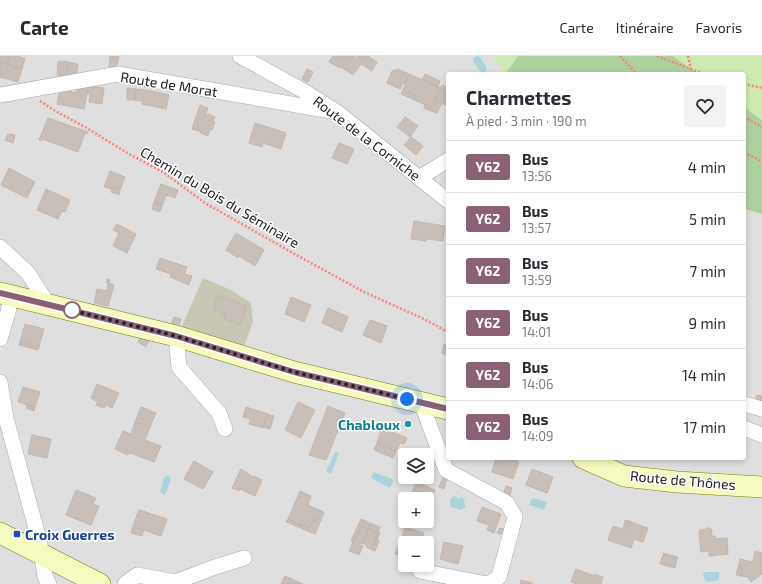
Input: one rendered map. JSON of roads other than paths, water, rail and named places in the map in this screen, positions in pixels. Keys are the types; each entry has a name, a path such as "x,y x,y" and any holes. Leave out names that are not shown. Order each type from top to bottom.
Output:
{"main road":[{"path":"6,294 176,336 294,372 446,408"},
{"name":"Route de Thônes","path":"588,460 624,476 677,482 762,487"},
{"path":"0,533 100,584"}],"street":[{"name":"Route de la Corniche","path":"240,56 302,90 337,112 446,199"},
{"name":"Route de Morat","path":"0,95 118,74 337,112"},
{"path":"419,178 446,161"},
{"path":"0,247 28,273 48,304"},
{"path":"0,339 8,312 6,294"},
{"path":"176,336 179,367 220,413 225,429"},
{"path":"0,382 6,418 39,540 45,576 49,584"},
{"path":"421,402 446,470 507,503 515,517 499,576 488,584 425,572"},
{"path":"746,405 762,409"},
{"path":"746,429 762,435"},
{"path":"125,584 137,575 175,582 244,558"}],"water":[{"path":"476,56 480,57 485,65 485,72 481,72 473,62 473,59"},
{"path":"335,452 339,453 331,474 326,471"},
{"path":"374,472 394,480 390,488 371,478"},
{"path":"169,476 171,480 165,495 160,492 164,478"},
{"path":"455,496 459,499 461,497 465,500 464,503 466,507 460,510 453,508 450,505 450,500"},
{"path":"532,498 547,502 544,510 529,505"},
{"path":"707,572 719,572 719,580 707,582 703,575"}],"place":[{"name":"Chabloux","path":"408,424"},
{"name":"Croix Guerres","path":"17,534"}]}
